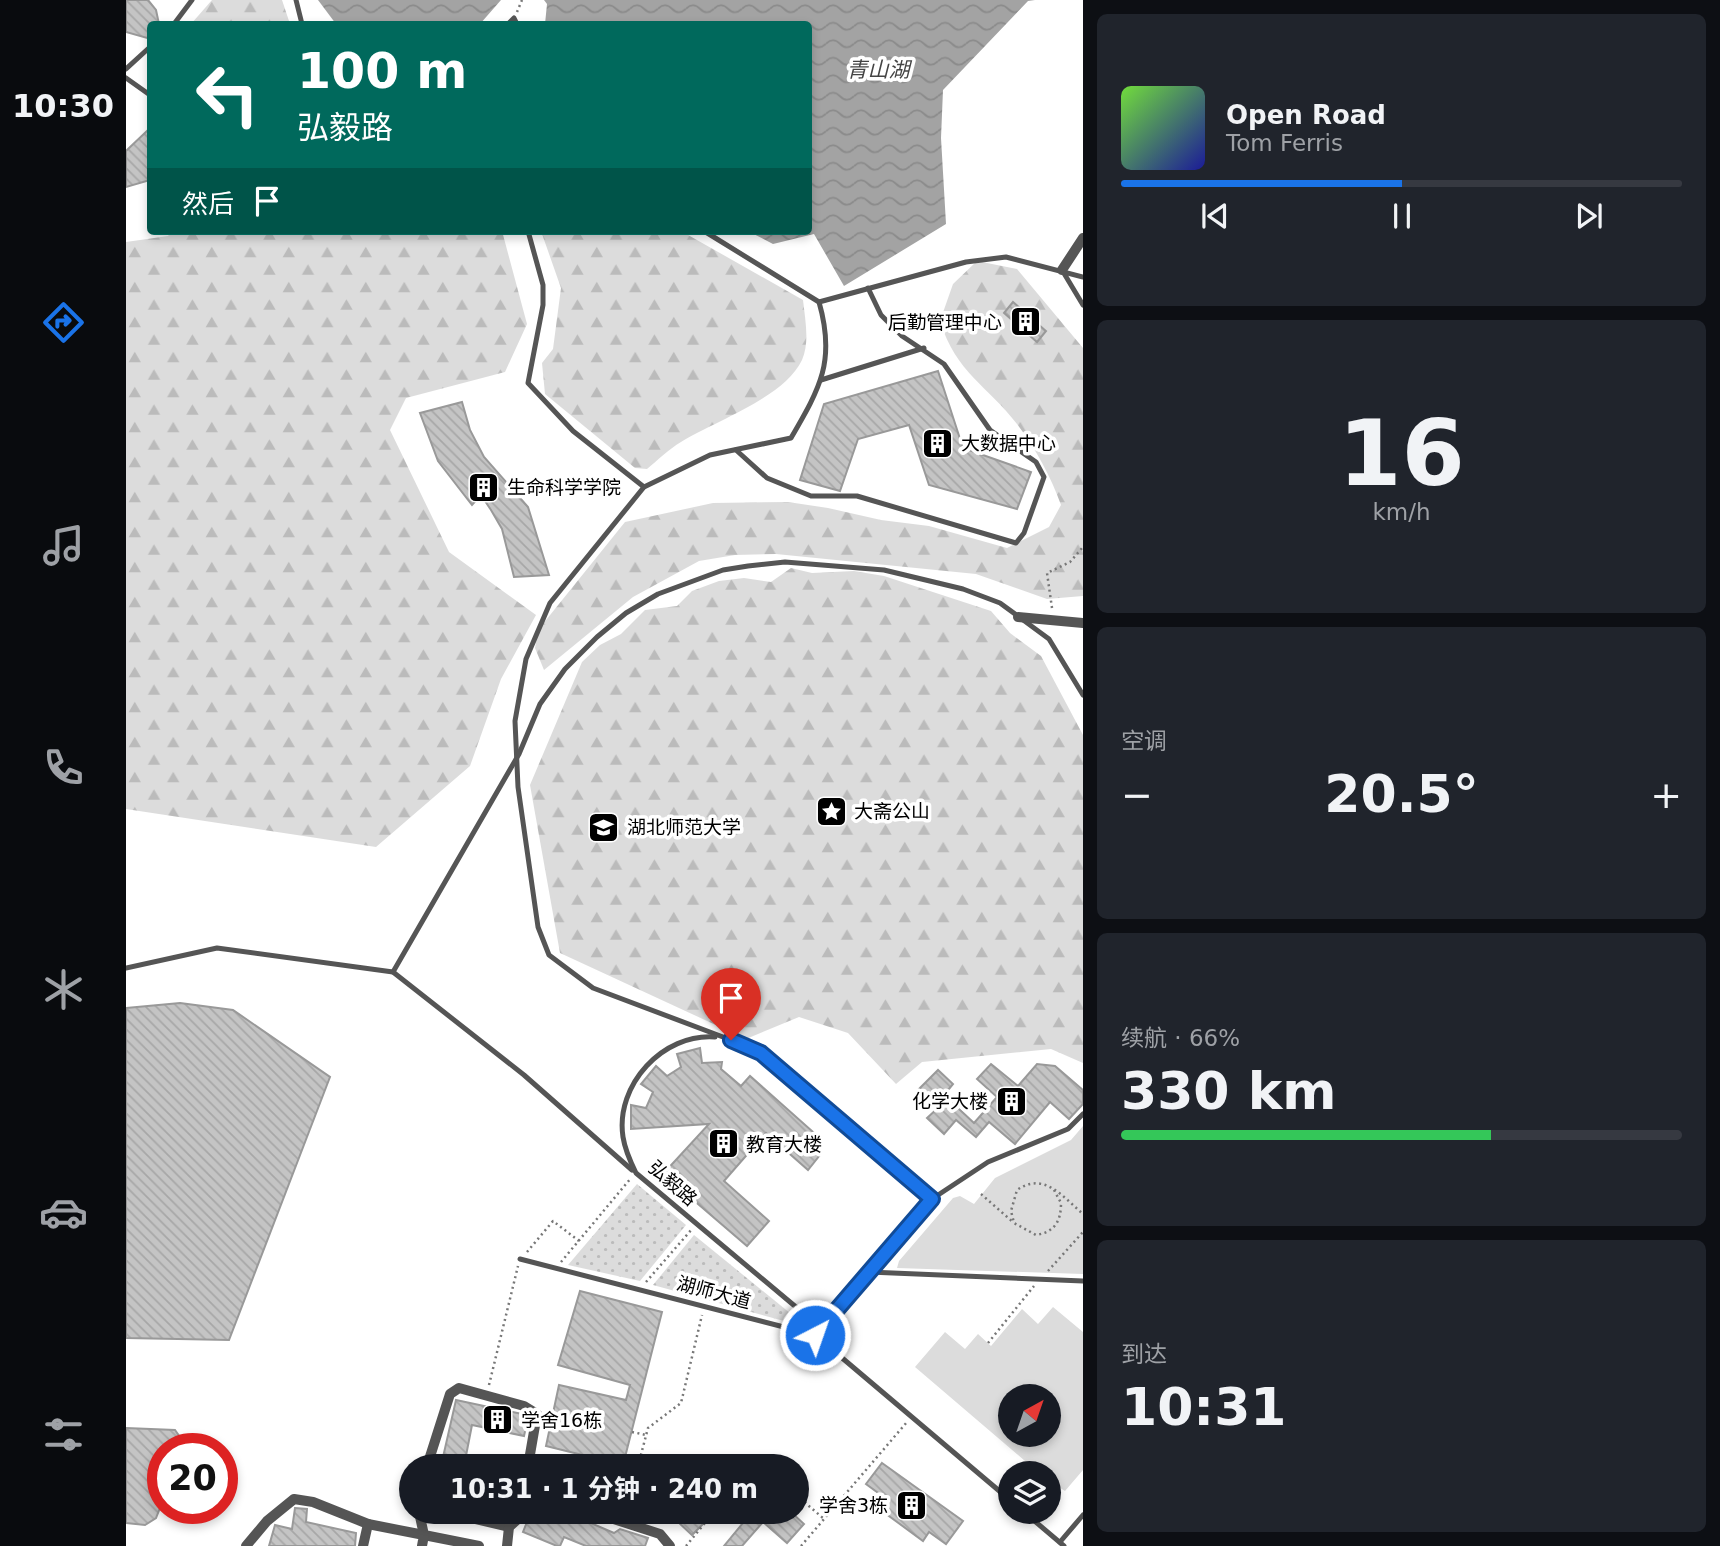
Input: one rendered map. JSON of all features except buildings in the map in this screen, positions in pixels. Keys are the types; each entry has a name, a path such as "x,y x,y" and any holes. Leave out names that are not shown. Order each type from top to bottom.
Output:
{"street":[{"path":"1062,270 1083,238"},
{"path":"1018,617 1083,623"},
{"path":"431,1454 450,1394 459,1388 524,1406 537,1414 530,1454"},
{"path":"246,1546 267,1521 294,1499 313,1502 368,1524 423,1541 479,1546"},
{"path":"363,1546 368,1524"},
{"path":"496,1524 509,1527"},
{"path":"507,1546 509,1527 512,1524"},
{"path":"627,1524 660,1535 670,1546"},
{"path":"654,1546 660,1535"}],"lane":[{"path":"176,21 192,0"},
{"path":"296,0 301,21"},
{"path":"126,69 147,50"},
{"path":"126,78 147,93"},
{"path":"529,235 543,285 543,305 528,383 573,431 644,487"},
{"path":"710,235 819,302 827,332 820,389 791,438 710,455 644,487 550,603 526,659 515,721 519,754 518,787 538,927 549,955 593,988 731,1040"},
{"path":"819,302 966,262 1006,257 1083,277"},
{"path":"1062,270 1083,305"},
{"path":"735,450 767,478 811,496 857,496 1016,543 1024,533 1044,478 1036,462 990,430 944,364 924,348 902,336 881,315 868,288"},
{"path":"821,380 924,348"},
{"path":"393,972 519,754 540,704 565,669 597,637 626,613 658,594 723,570 785,562 884,570 963,589 1000,603 1049,639 1083,695"},
{"path":"126,968 217,948 393,972 524,1075 636,1173"},
{"name":"弘毅路","path":"821,1328 636,1173 623,1135 625,1102 637,1076 656,1055 675,1044 711,1037 731,1040 761,1053 932,1199"},
{"path":"815,1335 932,1199 988,1162 1068,1129 1083,1114"},
{"name":"湖师大道","path":"520,1259 815,1335 998,1490"},
{"path":"869,1272 1083,1281"},
{"path":"1038,1524 1062,1544 1083,1515"}],"path":[{"path":"1054,621 1047,573 1070,562 1083,547"},
{"path":"557,1267 636,1173"},
{"path":"1014,1223 1011,1212 1017,1190 1035,1181 1046,1184 1083,1214"},
{"path":"981,1195 1014,1223 1037,1235 1047,1233 1056,1226 1061,1203 1054,1190"},
{"path":"487,1395 520,1259 553,1221 579,1241"},
{"path":"640,1289 696,1223"},
{"path":"641,1454 648,1428 681,1403 704,1305"},
{"path":"801,1546 911,1417"},
{"path":"632,1432 646,1435"},
{"path":"809,1506 824,1519"},
{"path":"686,1546 704,1524"}],"green space":[{"path":"212,0 282,0 289,21 194,21"},
{"path":"503,235 527,324 505,372 406,398 390,430 449,552 536,615 501,679 470,766 376,847 126,809 126,242 168,236"},
{"path":"542,235 688,235 803,300 806,323 804,353 793,374 765,397 681,442 647,469 635,468 545,394 542,363 553,349 561,288"},
{"path":"977,261 1017,269 1083,348 1083,596 1047,599 976,574 776,554 735,555 699,561 633,597 544,670 535,648 538,630 625,522 713,503 788,502 881,520 929,526 1007,548 1049,527 1061,505 1042,463 1017,424 955,354 940,321 953,284"},
{"path":"791,568 812,573 854,571 884,576 991,611 1010,633 1041,656 1083,735 1083,1063 1051,1049 922,1062 896,1084 848,1033 799,1017 746,1039 560,953 530,785 582,662 600,645 621,634 645,610 677,606 692,591 719,581 744,578 771,582"},
{"path":"1083,1126 1083,1274 897,1268 899,1261 953,1198 960,1196 974,1204 995,1178 1071,1140"},
{"path":"637,1184 686,1225 640,1281 568,1265"},
{"path":"694,1235 801,1322 795,1324 653,1285"},
{"path":"1053,1307 1083,1332 1083,1470 1065,1491 1061,1488 1061,1461 1025,1461 1009,1447 1061,1447 1061,1384 998,1384 998,1438 915,1367 945,1332 965,1349 978,1334 991,1346 1022,1309 1038,1324"}],"water":[{"path":"318,0 501,0 483,21 334,21"},
{"name":"青山湖","path":"544,0 1035,0 1028,1 943,90 941,138 946,224 844,286 812,234 812,21 545,21 547,4"},
{"name":"青山湖","path":"756,235 810,235 773,244"}],"place":[{"name":"后勤管理中心","path":"1025,322"},
{"name":"大数据中心","path":"938,443"},
{"name":"生命科学学院","path":"484,487"},
{"name":"大斋公山","path":"831,811"},
{"name":"湖北师范大学","path":"604,827"},
{"name":"化学大楼","path":"1011,1101"},
{"name":"教育大楼","path":"723,1144"},
{"name":"学舍16栋","path":"498,1420"},
{"name":"学舍3栋","path":"911,1505"}],"route":[{"path":"731,1040 761,1053 932,1199 815,1335"}]}
